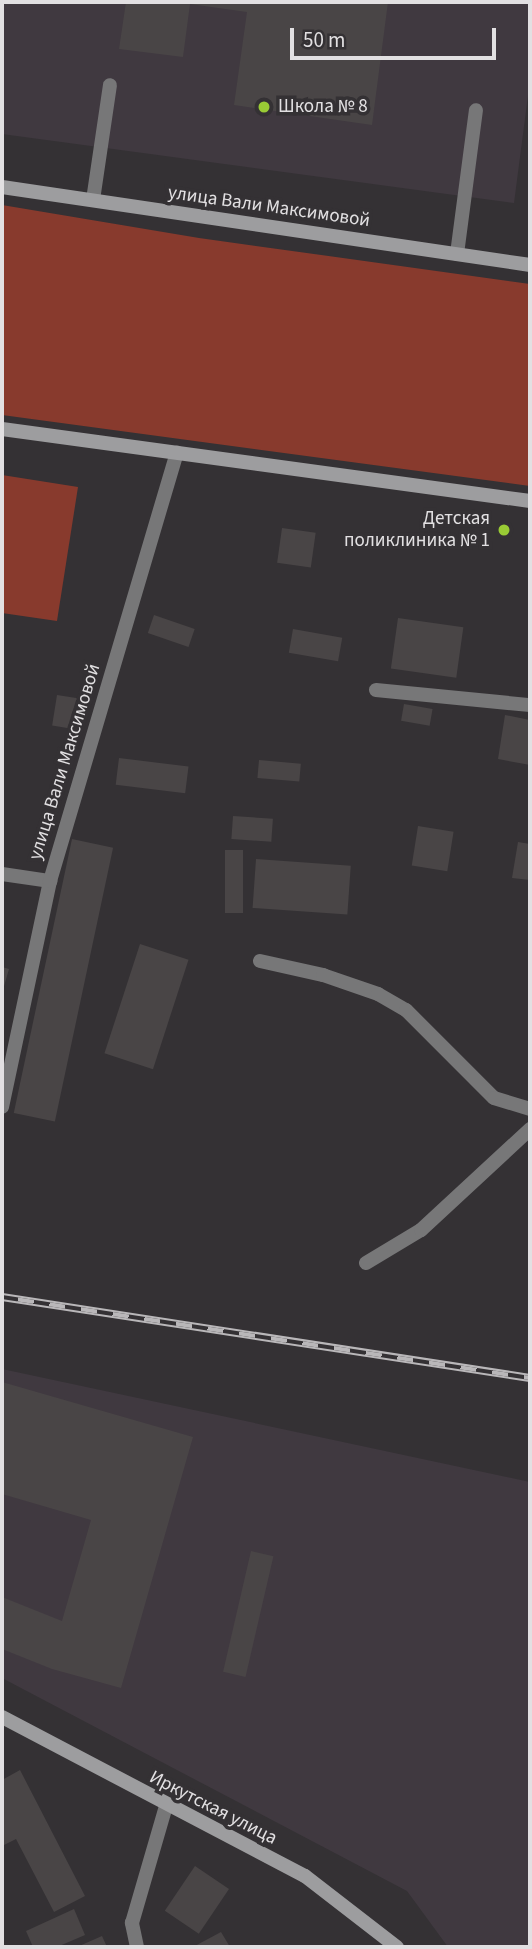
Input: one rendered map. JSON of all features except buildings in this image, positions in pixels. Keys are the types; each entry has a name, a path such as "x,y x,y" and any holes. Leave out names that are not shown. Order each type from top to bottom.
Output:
{"main road":[{"name":"улица Вали Максимовой","path":"2,187 530,265"},
{"path":"2,429 530,501"},
{"name":"Иркутская улица","path":"2,1717 166,1806 305,1876 397,1947"}],"street":[{"path":"93,200 110,85"},
{"path":"457,254 476,110"},
{"name":"улица Вали Максимовой","path":"2,1107 7,1064 50,881 177,452"},
{"path":"376,690 530,705"},
{"name":"улица Вали Максимовой","path":"2,874 50,881"},
{"path":"260,961 333,978 378,994 406,1010 494,1098 530,1109"},
{"path":"366,1263 421,1230 530,1129"},
{"path":"137,1947 132,1923 166,1806"}],"shaded area":[{"name":"Школа № 8","path":"2,2 530,2 530,80 514,203 2,134"},
{"path":"2,205 199,238 530,284 530,486 2,415"},
{"path":"2,475 78,487 57,621 2,613"},
{"path":"2,1369 530,1482 530,1947 448,1947 407,1891 2,1678"}],"railway":[{"path":"2,1297 530,1378"}],"place":[{"name":"Школа № 8","path":"264,107"},
{"name":"Детская поликлиника № 1","path":"504,530"}]}
